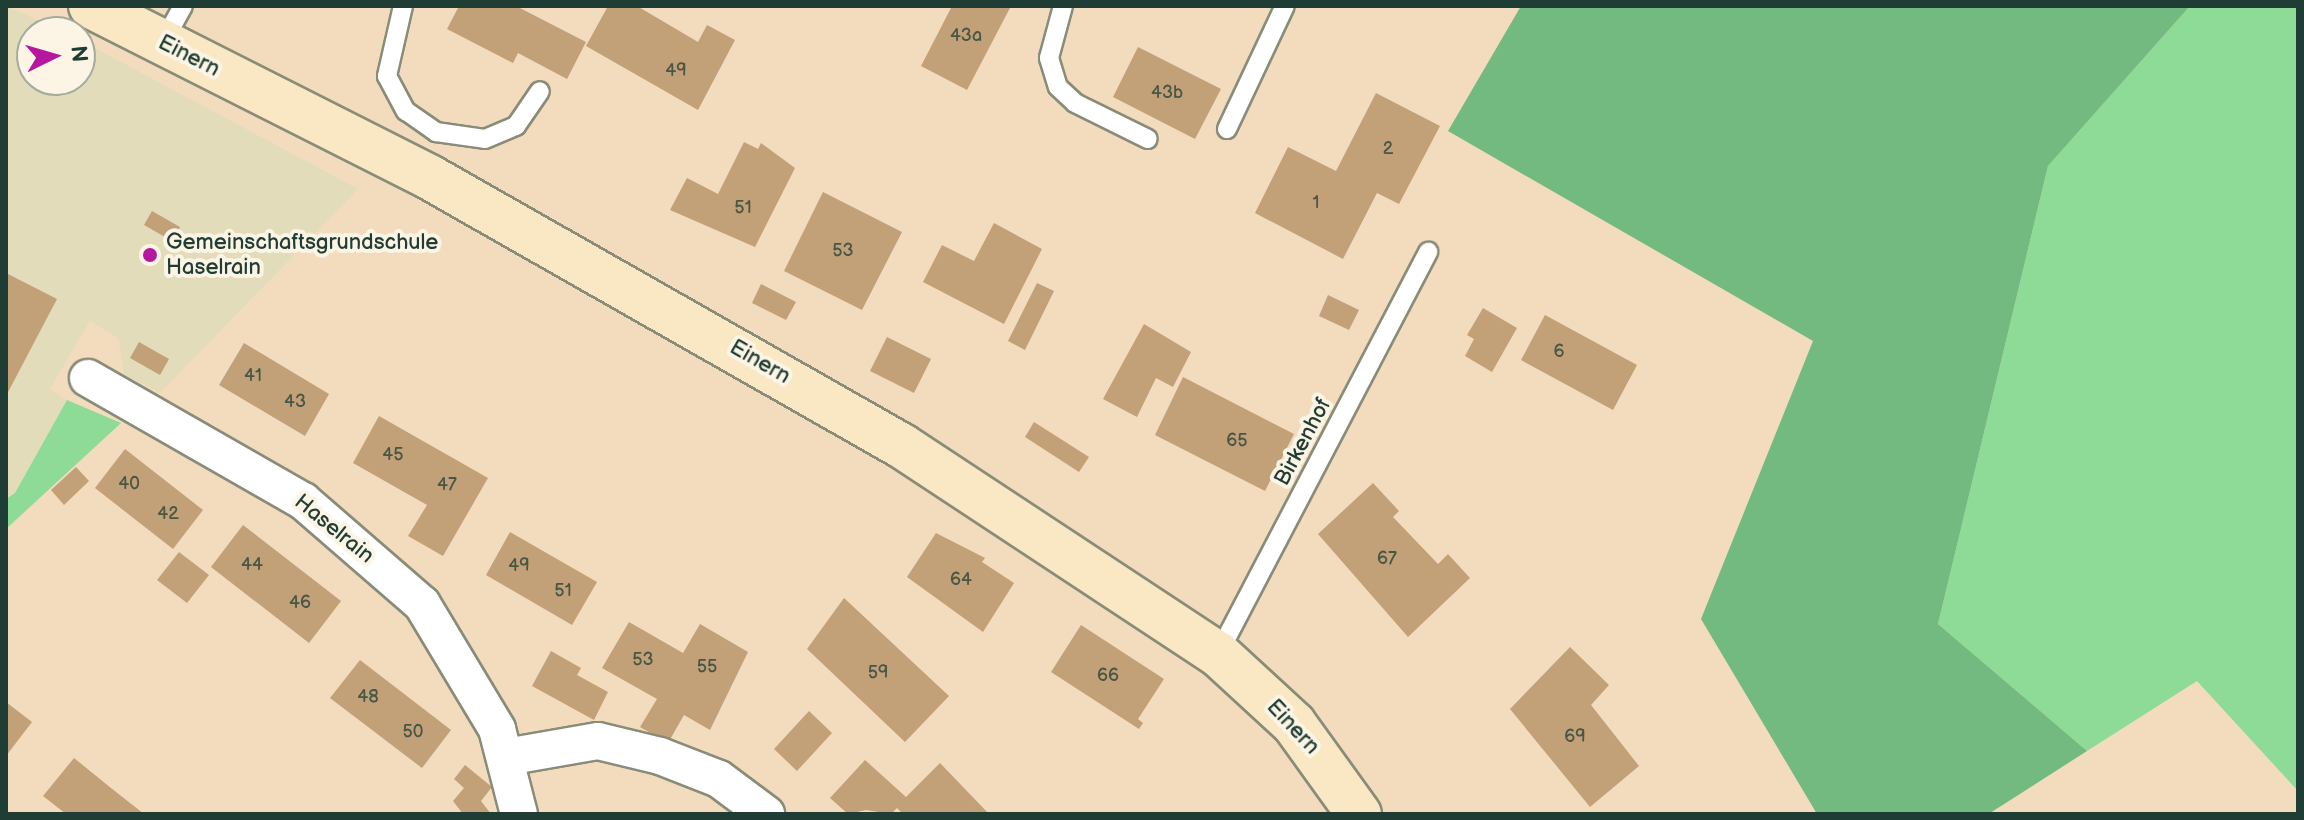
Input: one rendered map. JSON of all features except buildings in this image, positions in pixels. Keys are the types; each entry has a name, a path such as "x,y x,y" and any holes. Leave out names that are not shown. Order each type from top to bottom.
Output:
{"main road":[{"name":"Einern","path":"91,6 173,24 431,178 747,354 928,463 1218,654 1294,724 1359,814"}],"street":[{"name":"Haselrain","path":"88,378 303,501 422,604 497,729 519,814"},
{"path":"506,757 598,741 660,756 719,779 766,814"}],"lane":[{"path":"403,6 387,76 406,111 436,132 485,139 516,126 540,91"},
{"path":"1063,6 1049,58 1058,87 1075,103 1148,139"},
{"path":"1227,129 1285,6"},
{"name":"Birkenhof","path":"1218,654 1428,252"}],"shaded area":[{"name":"Gemeinschaftsgrundschule Haselrain","path":"6,6 28,16 16,16 16,96 96,96 96,49 358,189 160,393 124,374 118,338 90,321 50,389 67,400 15,493 6,499"}],"green space":[{"path":"1521,6 2190,6 2048,166 1938,624 2087,751 1990,813 1817,814 1701,619 1813,341 1448,131"},
{"path":"2190,6 2298,6 2298,791 2197,681 2087,751 1938,624 2048,166"},
{"path":"67,400 121,423 6,529 6,499 15,493"}],"place":[{"name":"Gemeinschaftsgrundschule Haselrain","path":"150,255"}]}
